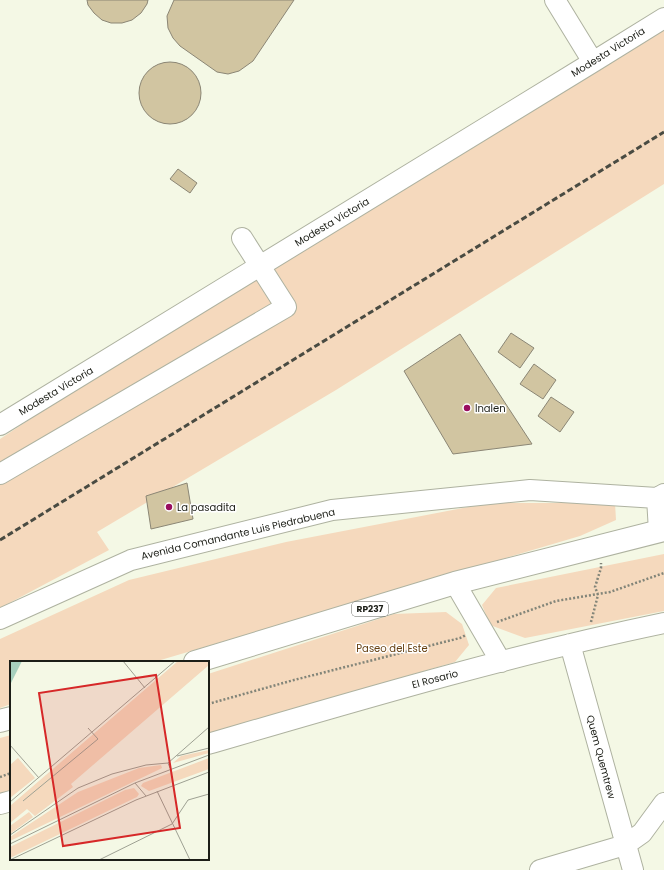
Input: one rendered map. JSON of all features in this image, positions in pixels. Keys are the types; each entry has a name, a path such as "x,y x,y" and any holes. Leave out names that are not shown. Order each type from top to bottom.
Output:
{"main road":[{"name":"RP237","path":"198,661 455,583 662,530"},
{"path":"0,721 10,718"}],"street":[{"path":"555,0 593,62"},
{"name":"Modesta Victoria","path":"0,425 664,18"},
{"path":"0,474 286,307 242,238"},
{"name":"Avenida Comandante Luis Piedrabuena","path":"0,620 131,560 332,510 530,490 660,496"},
{"path":"660,496 662,530"},
{"path":"455,583 501,662"},
{"name":"El Rosario","path":"209,744 446,675 578,642 664,623"},
{"name":"Quem Quemtrew","path":"578,642 625,845 633,870"},
{"path":"0,804 10,801"},
{"path":"540,870 625,845 642,833 664,803"}],"path":[{"path":"578,642 598,595 595,587 601,568 601,561"},
{"path":"209,704 286,682 460,638 481,628 556,601 610,592 664,573"},
{"path":"0,777 10,772"}],"green space":[{"path":"664,28 664,184 336,390 97,532 109,550 0,608 0,439 50,406"},
{"path":"489,503 615,503 616,520 580,536 157,661 10,661 10,704 0,708 0,639 129,580 286,542"},
{"path":"664,554 664,611 525,638 490,625 482,605 496,588"},
{"name":"Paseo del Este","path":"446,612 462,624 469,645 455,662 209,734 209,674 394,614"},
{"path":"10,735 10,793 0,796 0,738"}],"building":[{"path":"87,0 148,0 141,13 132,20 122,23 111,23 102,20 94,13 88,5"},
{"path":"174,0 294,0 253,61 239,71 228,74 217,72 180,46 173,38 168,28 167,16"},
{"path":"170,62 182,65 192,71 198,81 201,93 198,105 192,115 182,121 170,124 158,121 148,115 142,105 139,93 142,81 148,71 158,65"},
{"path":"178,169 197,183 190,193 170,179"},
{"path":"511,333 534,348 520,368 498,352"},
{"name":"Inalen","path":"460,334 532,444 453,454 404,371"},
{"path":"534,364 556,380 543,399 520,384"},
{"path":"551,397 574,412 560,432 538,416"},
{"name":"La pasadita","path":"187,483 193,519 151,529 146,496"}],"railway":[{"path":"0,540 664,132"}],"place":[{"name":"Inalen","path":"467,408"},
{"name":"La pasadita","path":"169,507"}]}
